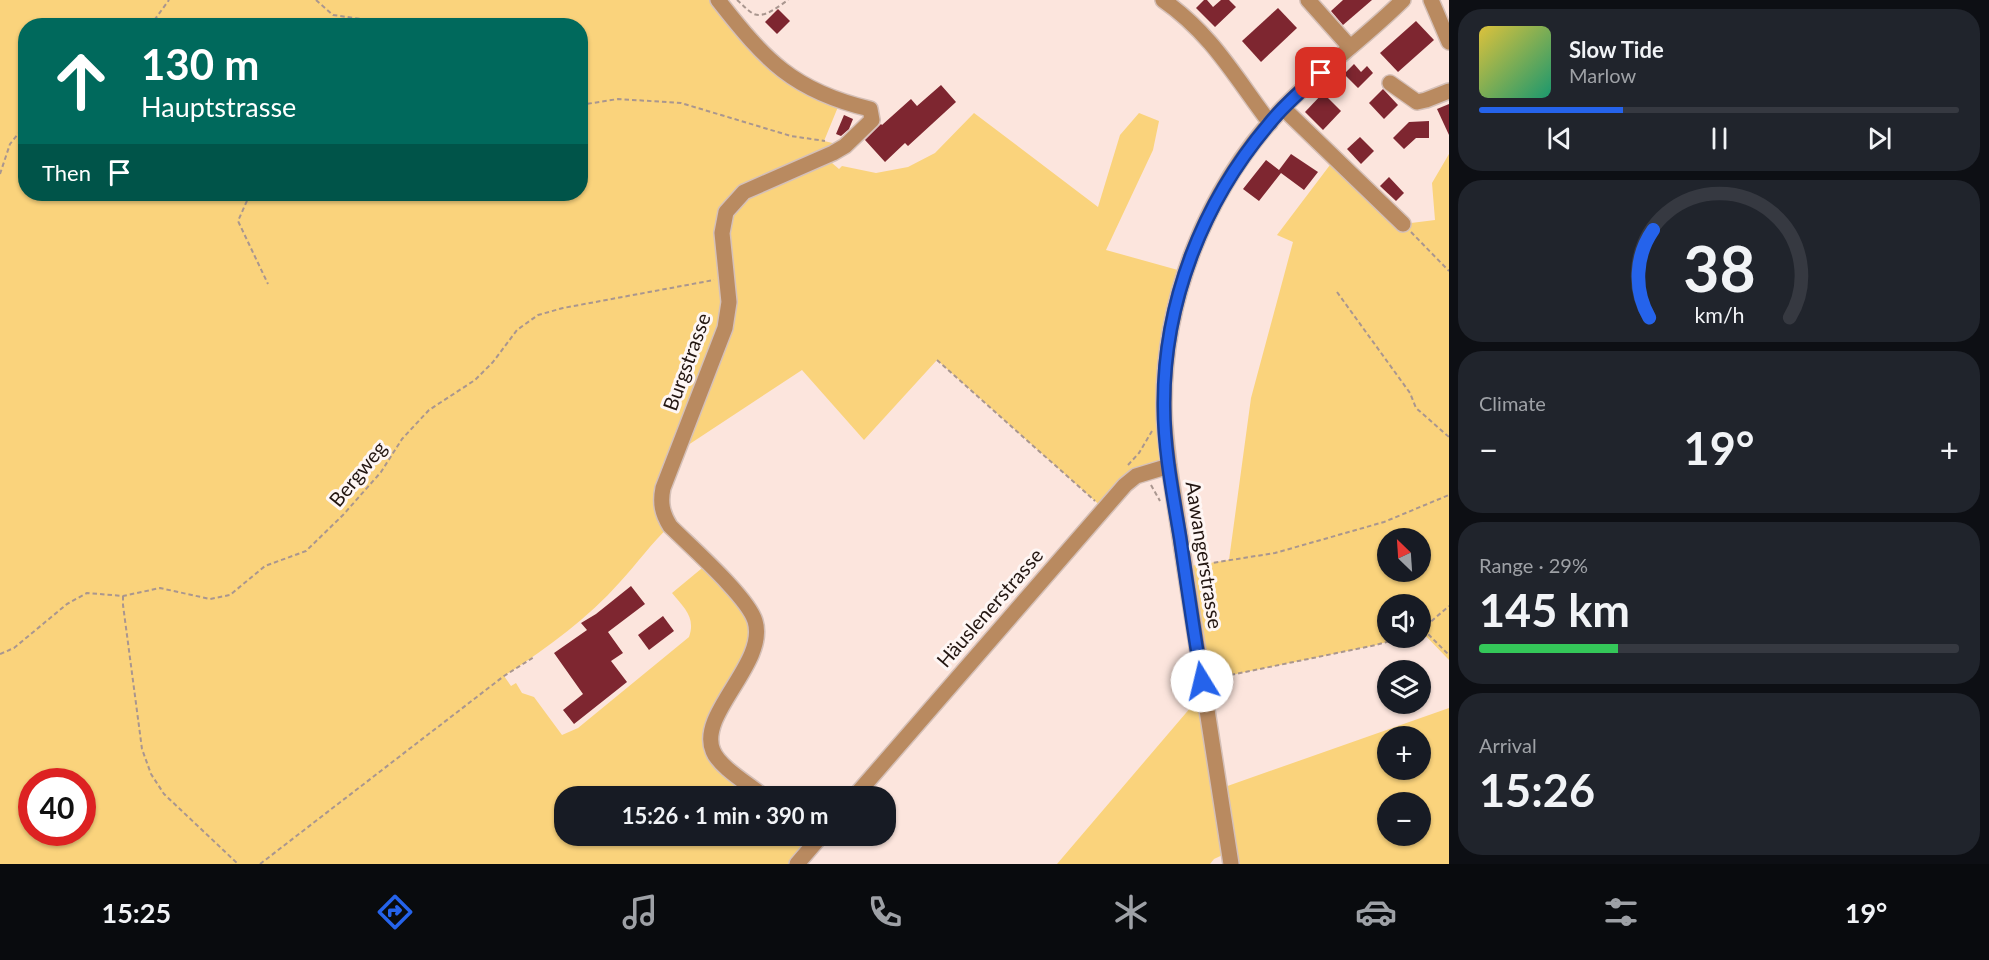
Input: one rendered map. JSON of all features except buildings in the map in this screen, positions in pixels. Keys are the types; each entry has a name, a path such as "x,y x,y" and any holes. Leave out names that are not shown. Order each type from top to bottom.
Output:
{"street":[{"name":"Burgstrasse","path":"718,0 747,37 783,72 810,89 840,102 870,109 872,120 845,146 744,192 726,212 722,233 729,302 725,328 663,488 661,502 663,516 670,526 746,603 755,620 757,633 753,650 713,724 710,739 713,752 721,762 751,786"},
{"path":"1164,0 1194,24 1217,49 1270,123"},
{"path":"1308,0 1350,47"},
{"name":"Aawangerstrasse","path":"1232,864 1169,466 1164,408 1173,314 1199,235 1242,159 1283,108 1403,0"},
{"path":"1431,0 1449,42"},
{"path":"1390,83 1417,102 1449,90"},
{"path":"1283,108 1403,224"},
{"name":"Häuslenerstrasse","path":"864,786 1125,485 1136,476 1169,466"},
{"path":"797,864 810,846"}],"path":[{"path":"156,18 169,0"},
{"path":"316,0 333,15 354,18"},
{"path":"737,0 752,13 758,15 764,15 788,0"},
{"path":"588,104 618,99 681,103 791,136 845,146"},
{"path":"0,174 10,144 18,134"},
{"path":"247,201 238,221 268,284"},
{"path":"1403,224 1449,271"},
{"name":"Bergweg","path":"0,654 14,648 67,604 87,593 123,596 160,588 210,599 230,595 265,566 306,551 343,515 373,481 402,439 429,410 475,380 493,362 517,330 538,315 563,308 728,277"},
{"path":"1337,292 1410,393 1416,408 1449,437"},
{"path":"937,360 1091,497"},
{"path":"1184,567 1275,553 1384,522 1449,495"},
{"path":"123,596 142,749 150,774 164,794 238,864"},
{"path":"1431,622 1449,606"},
{"path":"1431,638 1449,655"},
{"path":"1202,681 1377,645"},
{"path":"260,864 504,676 534,657"}],"shaded area":[{"path":"0,0 718,0 747,37 840,102 824,141 845,146 833,154 832,163 839,169 842,166 876,173 908,167 935,153 974,113 1098,207 1120,135 1139,113 1159,121 1153,150 1106,250 1185,272 1173,314 1169,466 1156,469 1104,509 937,360 864,440 802,370 676,453 663,488 670,526 607,596 580,621 504,676 511,686 516,683 522,693 534,697 562,735 578,728 689,637 690,618 672,593 707,564 757,633 713,724 713,752 752,786 554,786 554,846 812,846 797,864 0,864"},
{"path":"1449,154 1449,660 1431,641 1431,594 1377,594 1377,645 1202,681 1184,567 1229,560 1251,398 1293,242 1277,235 1336,157 1403,224 1435,220 1432,183"},
{"path":"1203,693 1219,789 1377,733 1377,780 1431,780 1431,726 1398,726 1449,708 1449,864 1231,864 1229,852 1214,859 1210,864 1057,864"}],"route":[{"path":"1202,681 1169,466 1164,408 1173,314 1199,235 1223,189 1242,159 1270,123 1321,73"}]}
